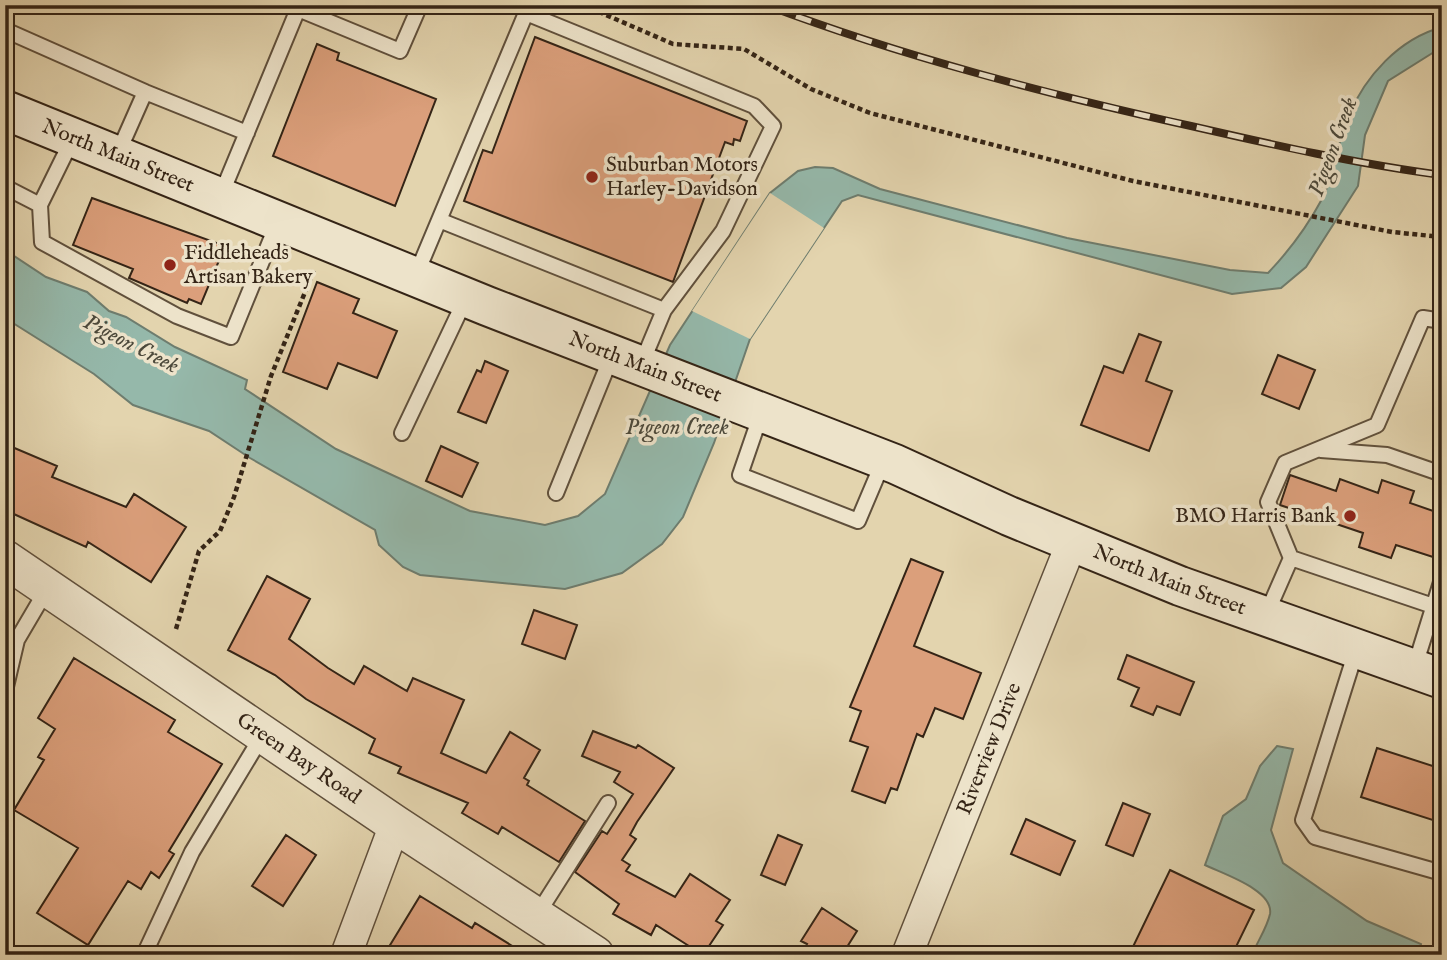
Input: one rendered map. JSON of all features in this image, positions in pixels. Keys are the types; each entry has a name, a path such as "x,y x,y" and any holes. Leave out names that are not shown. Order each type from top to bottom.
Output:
{"main road":[{"name":"North Main Street","path":"5,110 415,277 884,459 1072,542 1265,618 1427,674"}],"street":[{"name":"Riverview Drive","path":"907,955 1072,542"},
{"name":"Green Bay Road","path":"5,559 551,931 595,955"},
{"path":"346,955 396,824"}],"lane":[{"path":"220,197 298,9 400,51 420,5"},
{"path":"415,277 526,13 754,106 773,126 723,231 627,359 556,493"},
{"path":"5,30 145,92 247,133"},
{"path":"117,155 145,92"},
{"path":"73,137 40,205 42,242 177,316 231,337 278,220"},
{"path":"5,187 40,205"},
{"path":"439,220 664,310"},
{"path":"402,433 466,297"},
{"path":"1265,618 1291,558 1268,502 1284,463 1377,425 1423,318 1442,321"},
{"path":"747,406 740,475 858,522 884,459"},
{"path":"1318,450 1387,455 1442,474"},
{"path":"1291,558 1438,607"},
{"path":"1427,674 1442,579"},
{"path":"5,691 17,640 48,588"},
{"path":"1356,650 1303,820 1315,837 1442,873"},
{"path":"144,955 192,852 263,734"},
{"path":"551,931 608,803"}],"path":[{"path":"583,5 673,44 744,49 811,89 870,113 1133,181 1359,226 1442,237"},
{"path":"176,629 199,551 220,531 234,497 271,376 326,240"}],"water":[{"name":"Pigeon Creek","path":"1442,27 1442,47 1388,81 1365,135 1358,186 1306,267 1281,288 1232,294 858,195 842,201 750,339 714,443 683,517 662,544 622,573 565,589 420,575 403,567 379,545 375,530 250,458 209,431 133,405 94,374 5,318 5,250 46,277 87,292 109,311 126,317 175,347 247,380 245,389 336,449 470,511 545,525 578,516 605,494 670,345 770,193 798,171 815,167 833,168 880,189 1067,238 1230,270 1268,273 1297,238 1322,199 1344,127 1364,87 1385,61 1398,50 1412,40"},
{"path":"1277,746 1293,749 1271,830 1283,863 1367,921 1421,944 1419,955 1252,955 1269,919 1269,905 1256,890 1205,865 1223,816 1246,799 1260,766"}],"pier":[{"path":"770,193 824,228 750,339 692,311"}],"building":[{"name":"Suburban Motors Harley-Davidson","path":"535,37 747,121 740,141 734,139 733,145 725,142 673,282 464,201 483,150 492,153"},
{"path":"317,44 339,53 337,60 436,99 395,206 273,156"},
{"path":"92,198 225,246 201,304 189,299 187,303 129,278 133,269 73,245"},
{"path":"317,282 359,299 353,313 397,331 377,378 338,363 327,389 283,372"},
{"path":"1139,334 1161,342 1146,381 1172,391 1149,451 1081,425 1104,366 1123,373"},
{"path":"1278,355 1315,370 1299,409 1262,394"},
{"path":"485,361 508,371 486,423 458,412 477,370 481,372"},
{"path":"5,444 57,466 52,477 126,507 134,494 186,527 151,582 88,542 86,547 5,510"},
{"path":"441,446 478,463 462,497 426,481"},
{"path":"1290,475 1336,491 1340,479 1378,493 1382,480 1414,491 1410,503 1442,514 1442,532 1433,557 1396,545 1391,558 1359,547 1363,533 1280,505"},
{"path":"911,559 943,572 914,646 981,673 963,719 935,708 923,737 917,734 897,790 891,788 885,803 852,791 868,747 850,741 861,711 850,707"},
{"path":"267,576 310,599 289,639 328,668 354,684 364,666 407,691 413,678 464,700 441,753 486,773 510,732 540,750 524,778 529,781 527,785 585,821 559,862 502,827 498,834 462,813 468,803 398,773 401,767 369,753 375,739 306,699 275,675 228,650"},
{"path":"534,610 577,625 565,659 522,644"},
{"path":"1127,655 1194,682 1180,715 1157,706 1153,715 1131,706 1139,688 1118,679"},
{"path":"74,658 175,720 168,732 222,764 169,851 174,854 159,878 151,872 141,889 128,881 88,945 37,913 78,848 14,810 44,760 38,757 55,729 38,718"},
{"path":"593,731 636,748 638,745 674,768 637,822 630,835 636,839 622,860 630,865 626,871 675,897 690,874 730,900 716,921 723,925 703,955 656,925 651,935 613,914 619,904 575,872 602,831 607,834 633,794 614,782 620,772 582,756"},
{"path":"1377,748 1442,769 1442,823 1361,797"},
{"path":"1123,803 1150,814 1133,856 1106,845"},
{"path":"1026,819 1075,841 1060,875 1011,854"},
{"path":"286,835 316,855 283,906 252,886"},
{"path":"778,835 802,845 785,885 761,875"},
{"path":"1170,870 1254,910 1232,955 1129,955"},
{"path":"420,896 472,928 475,923 527,955 384,955"},
{"path":"822,908 857,931 842,955 800,955 807,944 801,941"}],"railway":[{"path":"766,5 923,58 1083,101 1316,154 1442,175"}],"place":[{"name":"Suburban Motors Harley-Davidson","path":"592,177"},
{"name":"Fiddleheads Artisan Bakery","path":"170,265"},
{"name":"BMO Harris Bank","path":"1350,516"}]}
